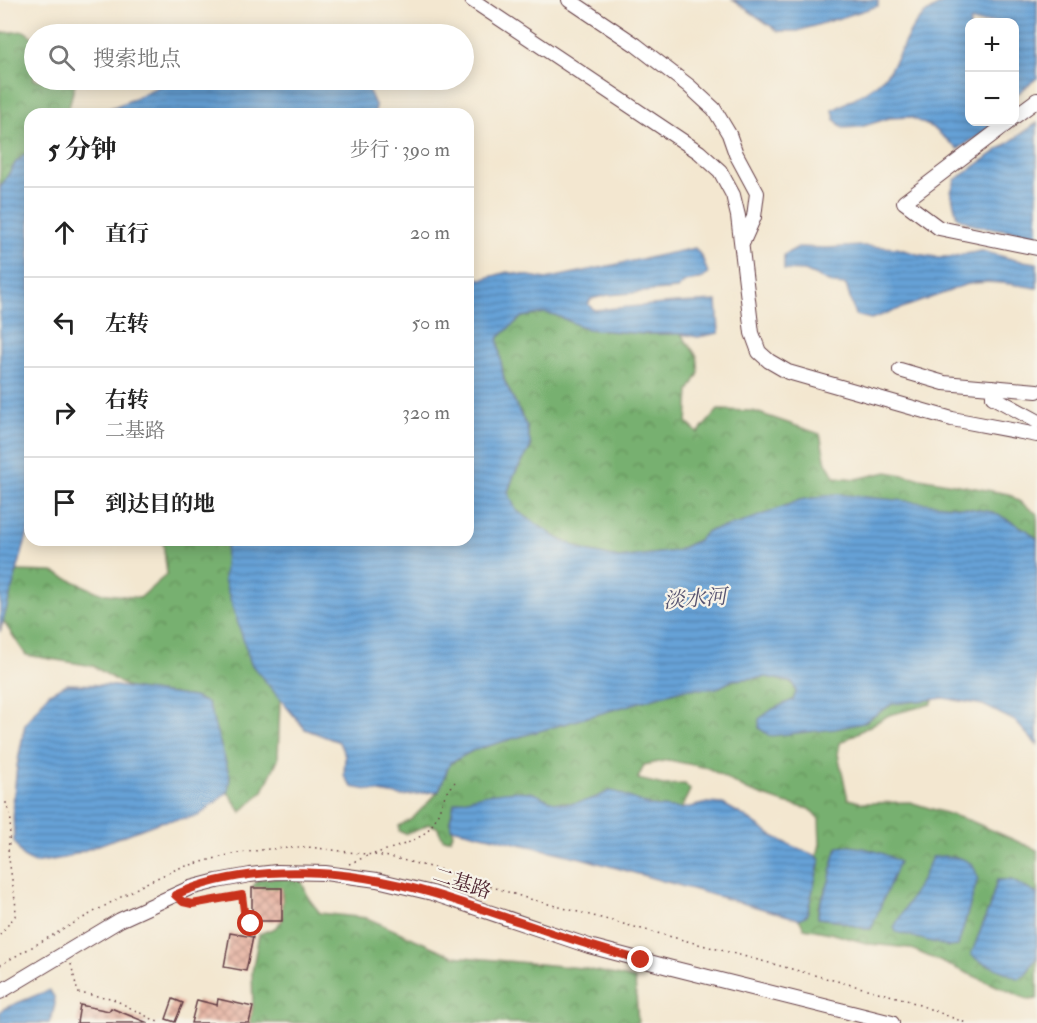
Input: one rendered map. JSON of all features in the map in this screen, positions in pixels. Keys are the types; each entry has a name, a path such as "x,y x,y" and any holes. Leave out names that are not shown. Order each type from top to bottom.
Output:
{"street":[{"path":"472,0 699,152 720,171 732,195 738,216 752,333 759,352 768,361 788,372 952,419 1037,435"},
{"path":"568,0 636,45 689,86 714,109 729,134 736,154 757,193 754,217 741,246"},
{"path":"1019,113 1037,100"},
{"path":"1004,126 904,202 939,228 1037,248"},
{"path":"900,370 944,383 1037,391"},
{"path":"993,387 993,397 1037,421"},
{"name":"二基路","path":"0,992 120,920 190,888 217,881 277,872 325,873 377,879 432,893 610,951 892,1023"}],"path":[{"path":"371,855 416,840 428,831 435,821 448,789 455,782"},
{"path":"0,935 15,916 16,907 8,852 11,818 5,800"},
{"path":"175,895 183,902 192,904 242,895 245,919 251,924 258,925"},
{"path":"67,952 78,993 111,998 160,1023"}],"green space":[{"path":"24,31 24,90 73,90 69,108 24,108 24,155 16,162 0,188 0,33"},
{"path":"545,313 587,329 644,334 681,334 697,356 699,373 689,391 687,423 698,433 718,410 753,411 820,434 826,463 835,477 856,479 887,472 1009,494 1037,514 1037,539 1027,530 993,512 741,523 708,531 698,540 676,551 619,558 586,551 559,539 516,510 508,493 514,475 531,447 527,427 504,379 498,342 499,337 522,317"},
{"path":"164,546 227,546 251,664 280,699 278,759 263,791 241,812 228,792 230,776 208,703 193,697 129,688 93,666 26,655 3,621 17,571 53,572 100,593 140,598 167,574"},
{"path":"767,677 793,683 796,692 793,700 773,709 863,723 892,704 934,699 931,704 889,715 840,743 838,754 848,799 864,803 910,802 971,821 1037,850 1037,894 1011,880 997,880 990,905 1026,974 1037,957 1037,999 1029,1000 909,948 870,944 804,928 799,919 807,914 820,860 817,856 820,844 819,819 810,809 747,790 708,768 668,760 644,765 638,779 663,785 685,784 690,790 681,809 650,806 609,791 598,798 580,803 555,803 529,792 450,820 453,834 450,839 443,839 437,827 428,824 405,834 399,831 399,826 412,819 439,791 450,763 474,750 685,689 716,689 733,680","holes":["829,882 871,929 818,918 818,907"]},
{"path":"288,877 301,880 309,899 320,913 367,918 453,956 582,968 635,979 638,1023 249,1023 253,1007 252,972 259,934 275,928 282,921 282,889 252,888 258,879"}],"water":[{"path":"733,0 878,0 878,6 798,31 778,31"},
{"path":"947,0 1037,0 1037,78 1019,93 1019,18 965,18 965,126 994,126 958,149 933,128 910,117 889,118 861,127 843,128 835,120 833,110 866,91 884,77 895,62 912,28 929,11"},
{"path":"151,90 368,90 376,107 111,108"},
{"path":"1037,123 1037,235 974,225 957,217 951,192 955,180"},
{"path":"24,155 24,546 0,632 0,188 16,162"},
{"path":"798,247 897,248 936,257 982,251 1037,263 1037,288 993,282 960,286 871,319 855,315 846,285 833,284 805,271 784,270 784,255"},
{"name":"淡水河","path":"695,248 702,257 708,273 703,278 685,282 677,289 608,295 591,299 588,304 594,310 717,301 719,333 698,337 587,329 545,313 522,317 499,337 504,380 527,427 531,447 514,475 508,492 516,510 559,539 586,551 619,558 676,551 698,540 708,531 741,523 800,500 837,494 993,512 1027,530 1037,539 1037,745 1015,721 983,705 944,698 892,704 863,723 835,729 770,736 759,728 759,719 773,709 793,700 796,692 793,683 767,677 733,680 716,689 685,689 474,750 450,763 439,791 402,796 352,787 344,776 345,756 339,742 305,729 251,664 224,580 227,546 474,546 474,278 483,279 507,272 546,279"},
{"path":"67,684 108,685 193,697 208,703 230,776 228,792 198,816 160,822 64,858 34,863 23,857 14,841 13,804 25,724 49,693"},
{"path":"521,791 555,802 576,803 609,791 651,806 681,809 707,803 723,804 771,835 817,856 820,860 807,915 799,919 581,858 451,828 450,820 454,803 471,798"},
{"path":"849,846 876,851 899,862 871,929 818,918 819,907 838,847"},
{"path":"943,856 968,862 974,867 978,878 958,946 949,947 896,932 894,927 932,857"},
{"path":"997,880 1011,880 1037,894 1037,957 1026,974 1019,979 971,955"},
{"path":"49,990 55,1002 49,1023 0,1023 0,1012 5,1008"}],"building":[{"path":"252,888 282,888 282,921 252,921"},
{"path":"230,933 253,937 246,971 224,967"},
{"path":"173,999 183,1003 175,1022 166,1019"},
{"path":"218,999 253,1007 249,1023 191,1023 197,1000 217,1005"},
{"path":"80,1005 109,1011 111,1008 148,1023 77,1023"}],"route":[{"path":"251,924 245,919 242,895 192,904 183,902 175,895 190,888 217,881 277,872 325,873 377,879 432,893 590,946 641,960"}]}
